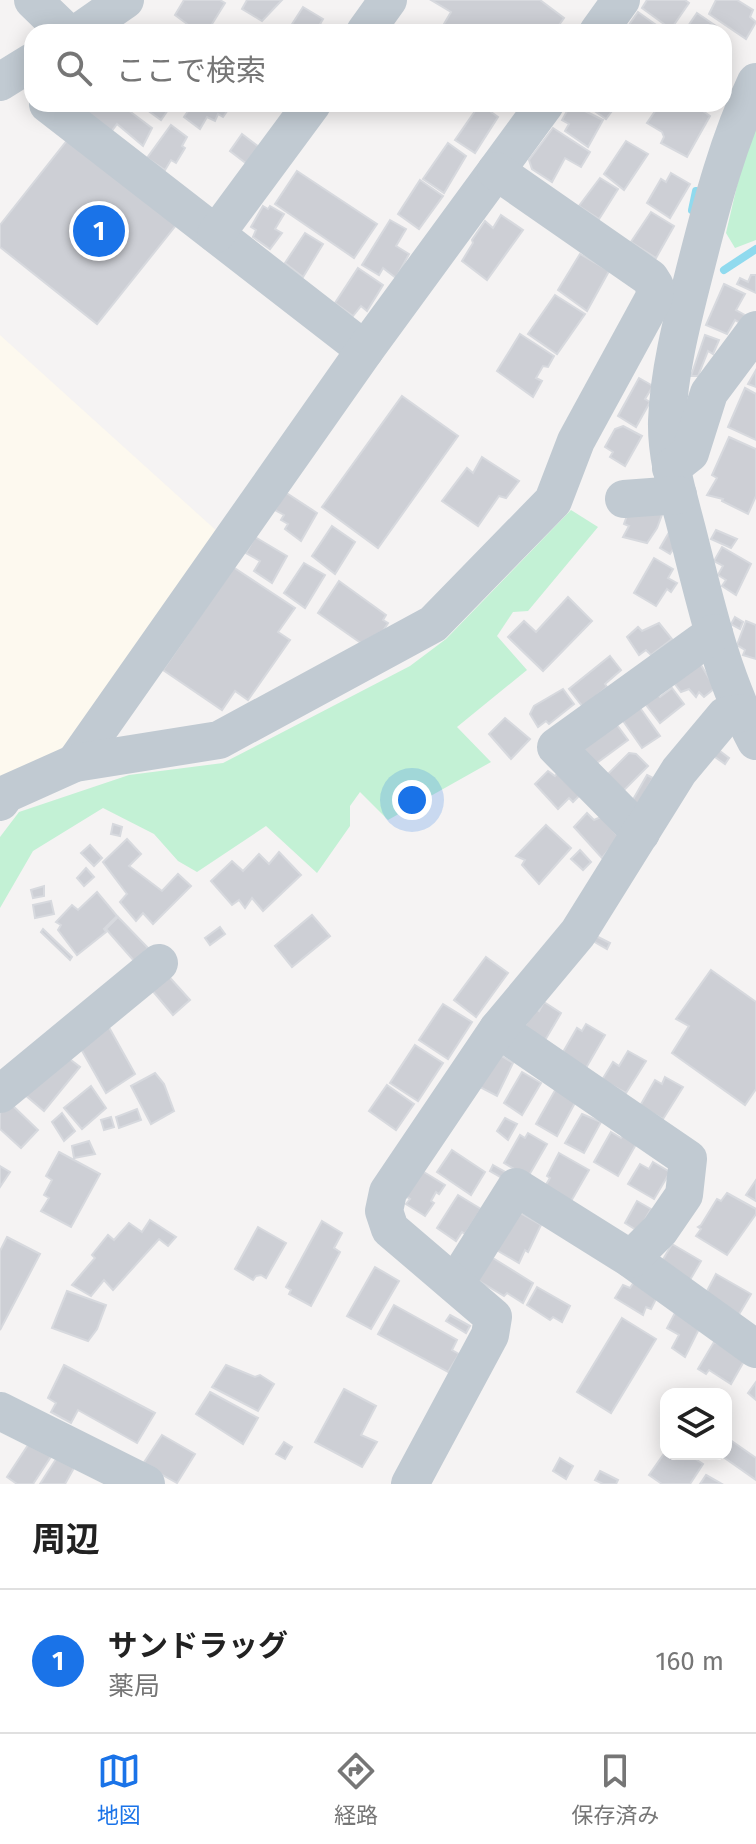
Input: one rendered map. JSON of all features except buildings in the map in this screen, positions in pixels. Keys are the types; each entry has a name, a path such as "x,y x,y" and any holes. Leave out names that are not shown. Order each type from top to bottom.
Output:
{"street":[{"path":"33,0 58,24"},
{"path":"90,24 125,0"},
{"path":"371,24 388,0"},
{"path":"604,24 621,0"},
{"path":"748,727 714,633 675,482 667,424 671,378 685,308 721,168 756,82"},
{"path":"58,112 365,350"},
{"path":"216,234 306,112"},
{"path":"75,763 365,350 539,112"},
{"path":"0,802 6,794 75,763 219,740 433,624 553,501 576,441 654,298 655,286 650,278 496,171"},
{"path":"624,499 675,482 690,453 709,393 756,330"},
{"path":"641,833 556,747 714,633"},
{"path":"410,1484 490,1335 493,1317 390,1229 384,1211 388,1192 498,1029 578,933 679,771 725,716 748,727"},
{"path":"0,1094 159,963"},
{"path":"498,1029 688,1159 684,1195 660,1230 631,1259"},
{"path":"455,1284 516,1187 631,1259 756,1349"},
{"path":"0,1411 146,1484"}],"shaded area":[{"path":"0,335 219,533 53,761 0,781"}],"green space":[{"path":"756,118 756,240 735,248 726,233 749,134"},
{"path":"571,510 598,527 528,611 513,612 497,636 527,670 457,727 491,762 388,820 360,792 350,806 350,826 317,873 266,826 197,872 178,861 154,834 103,808 33,851 0,908 0,837 19,812 129,775 223,763 410,666 446,639"}],"waterway":[{"path":"692,210 696,191"},
{"path":"724,270 756,249"}],"place":[{"name":"サンドラッグ","path":"99,231"}]}
